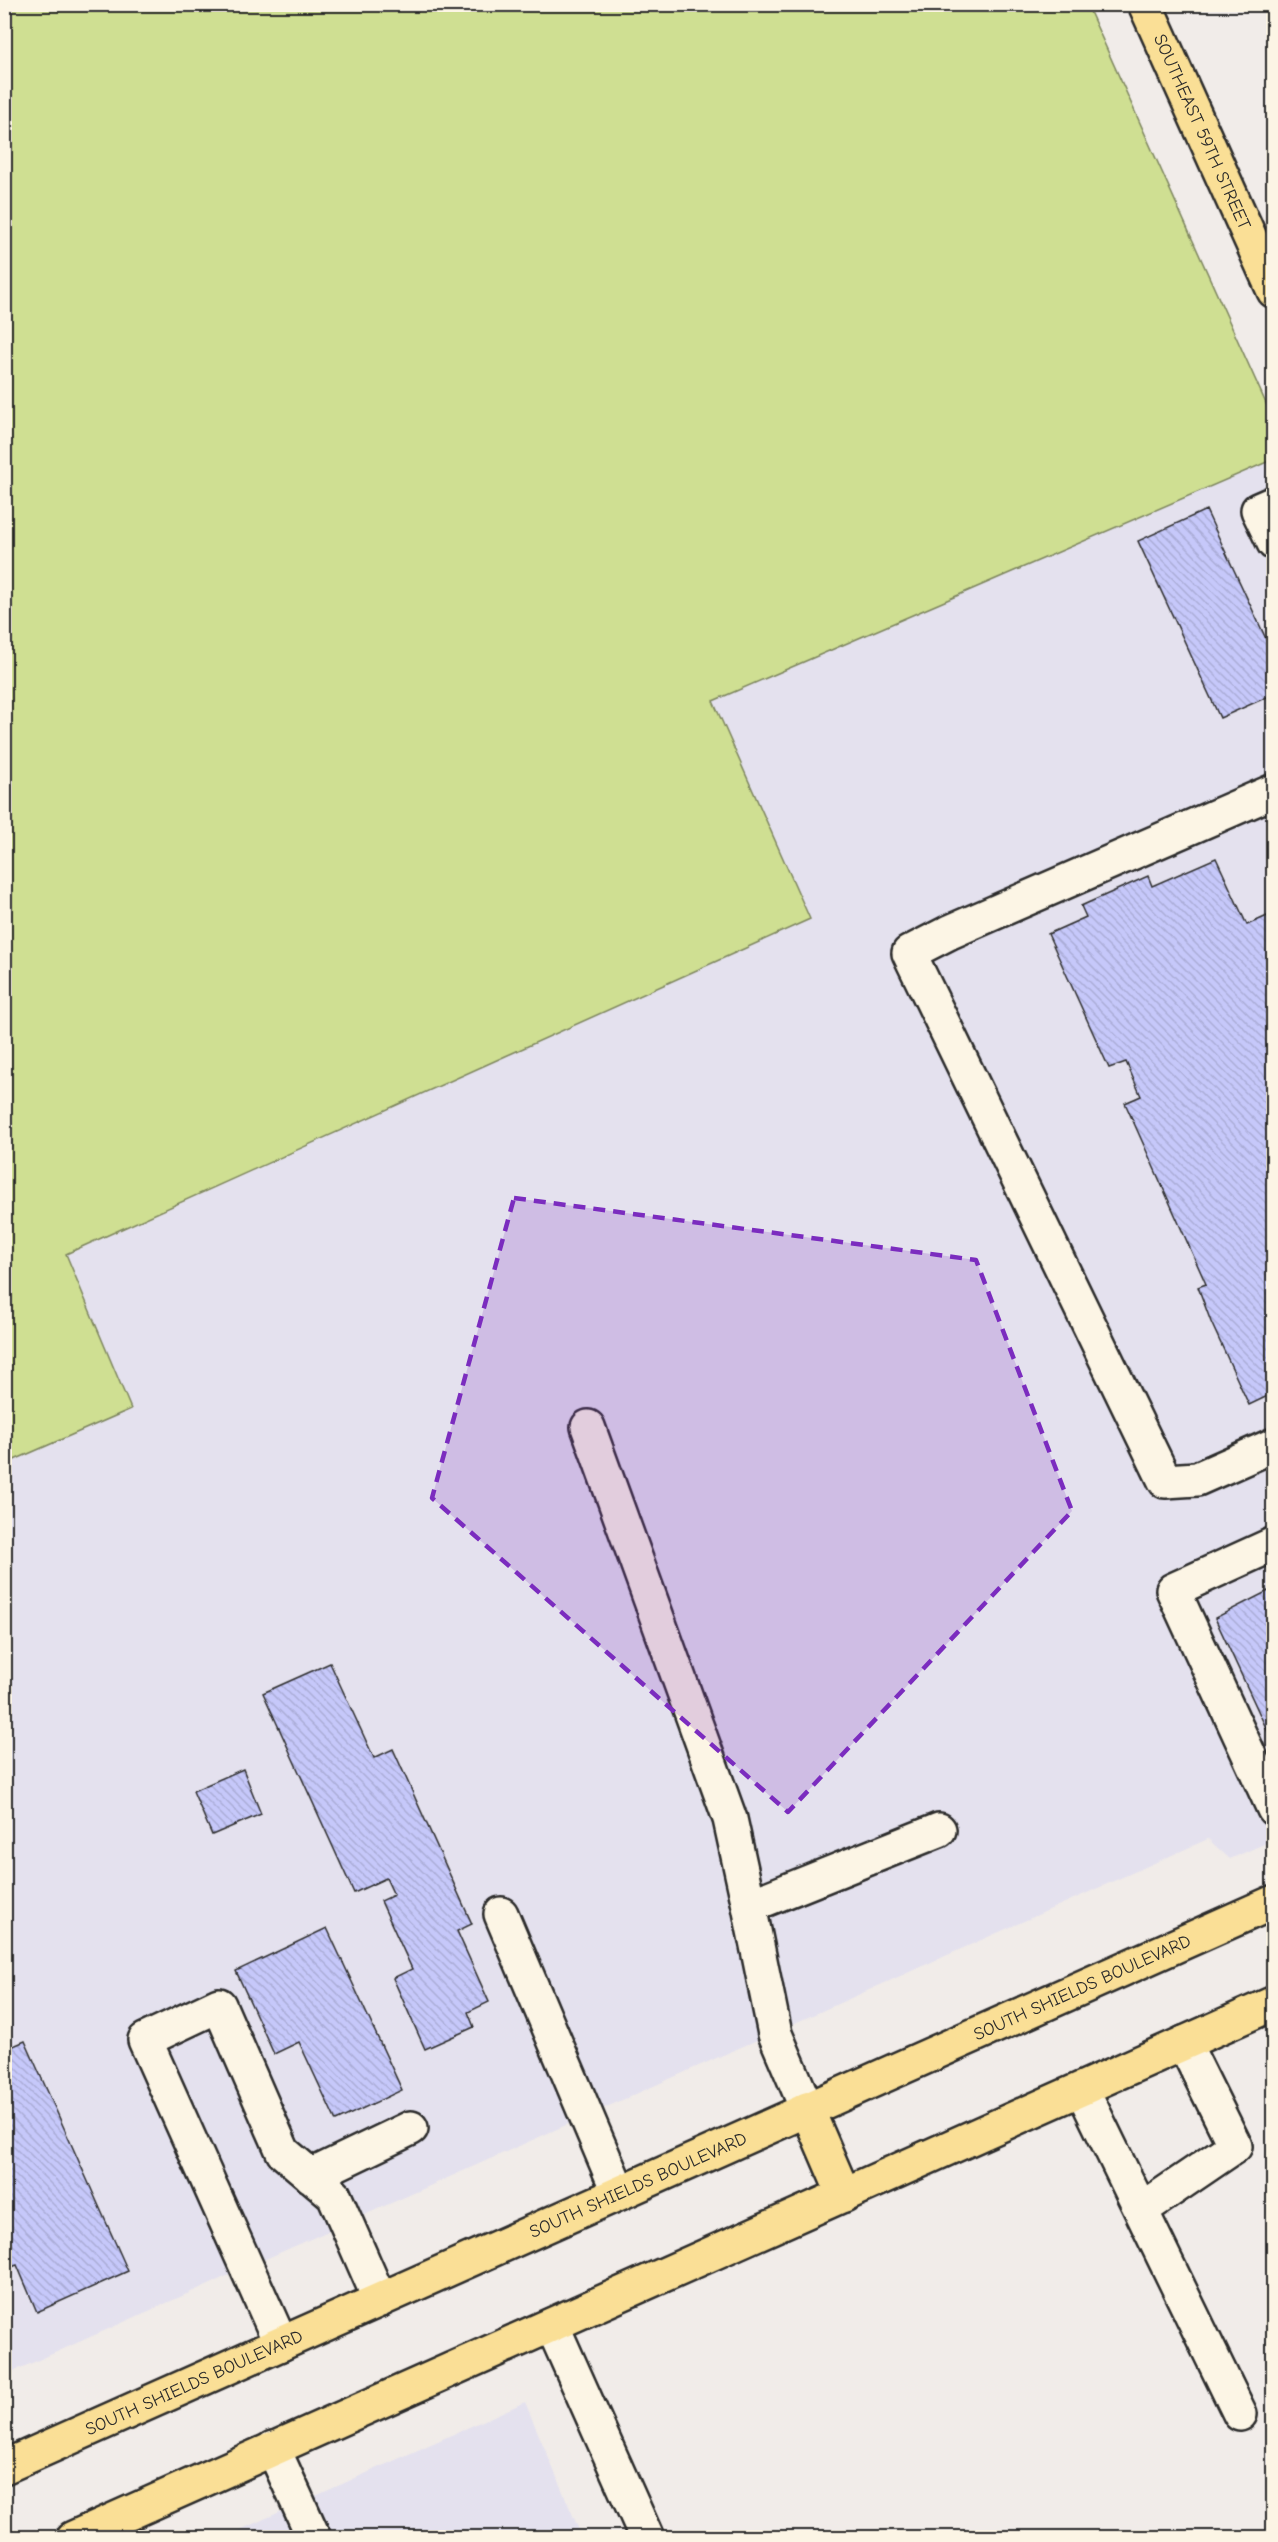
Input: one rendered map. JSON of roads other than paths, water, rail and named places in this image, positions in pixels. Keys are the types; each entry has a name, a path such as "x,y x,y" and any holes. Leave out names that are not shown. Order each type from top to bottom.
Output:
{"main road":[{"name":"SOUTHEAST 59TH STREET","path":"1145,4 1274,291"},
{"name":"SOUTH SHIELDS BOULEVARD","path":"4,2467 1274,1902"},
{"path":"73,2538 1274,2003"},
{"path":"807,2109 844,2195"}],"street":[{"path":"1274,503 1258,510 1274,543"},
{"path":"1274,791 951,932 909,953 1165,1481 1197,1479 1274,1445"},
{"path":"588,1427 730,1819 775,2034 807,2109"},
{"path":"1273,1807 1173,1590 1274,1544"},
{"path":"749,1906 939,1830"},
{"path":"501,1914 619,2193"},
{"path":"281,2344 145,2040 219,2005 283,2152 334,2195 380,2300"},
{"path":"1141,2210 1235,2146 1184,2043"},
{"path":"1082,2089 1240,2414"},
{"path":"311,2176 411,2128"},
{"path":"552,2325 647,2538"},
{"path":"273,2448 314,2538"}]}
